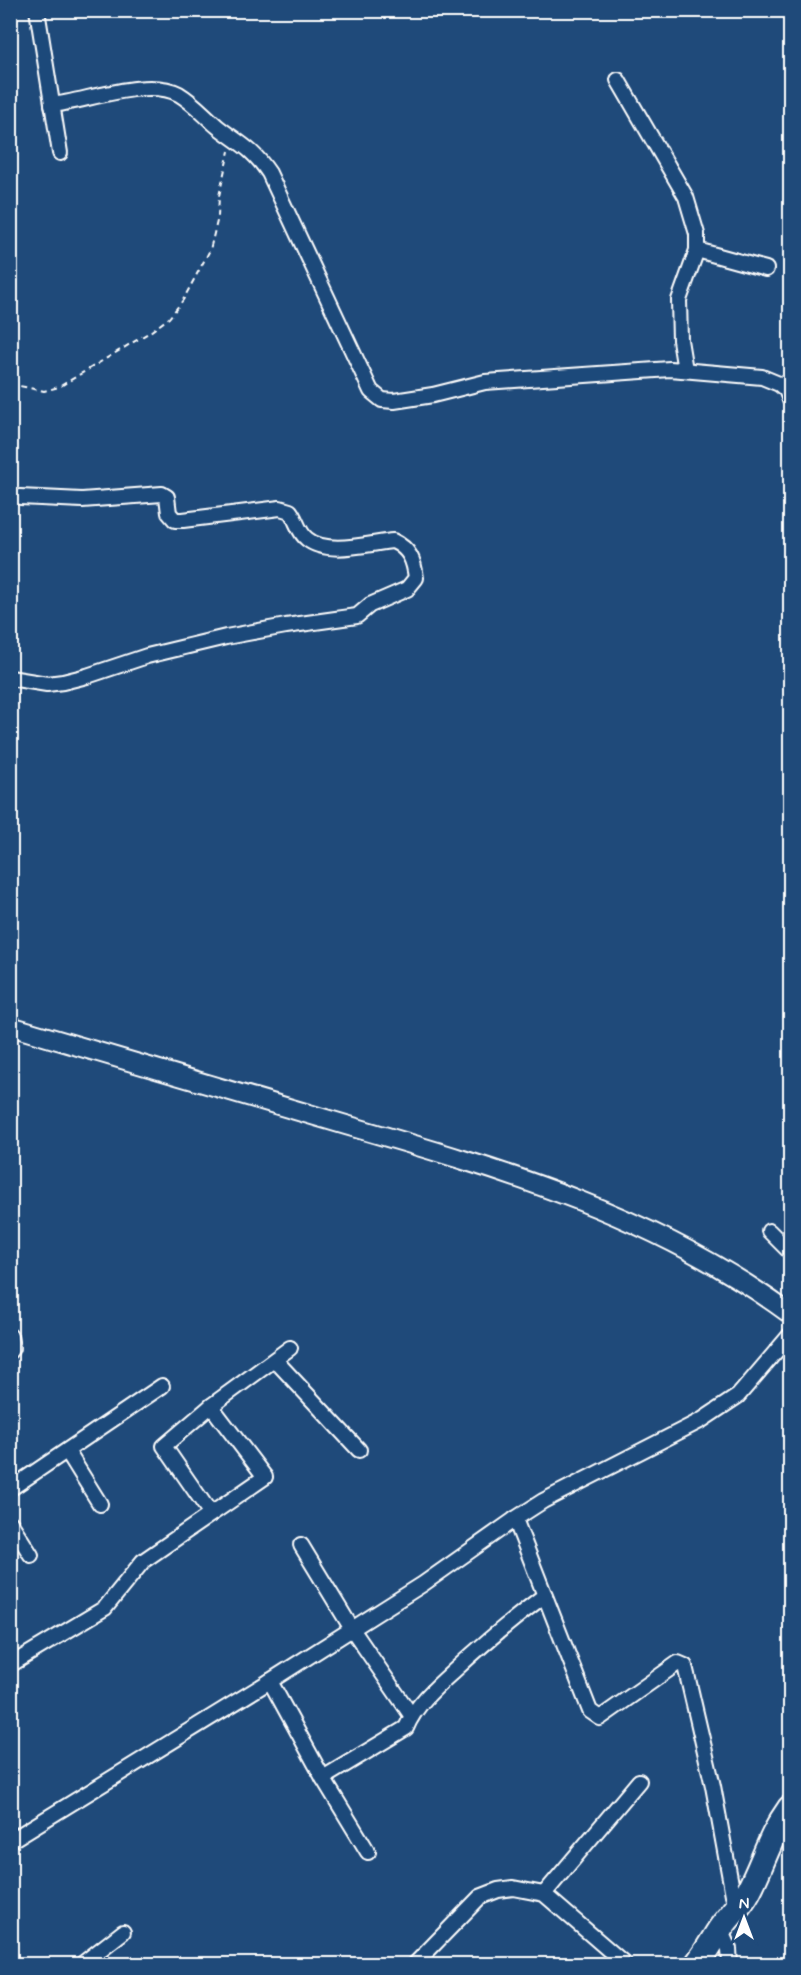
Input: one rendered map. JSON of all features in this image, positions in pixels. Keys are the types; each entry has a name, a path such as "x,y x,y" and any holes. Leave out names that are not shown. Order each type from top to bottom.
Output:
{"highway":[{"path":"697,1965 748,1891 771,1839 790,1808"}],"main road":[{"path":"10,1026 483,1165 561,1192 648,1229 696,1253 759,1291 790,1314"}],"street":[{"path":"37,10 60,153"},
{"path":"618,80 686,197 697,234 697,250 679,300 680,340 685,370"},
{"path":"52,105 140,88 169,89 194,104 219,127 246,145 269,172 371,391 382,400 433,395 485,382 670,369 762,377 779,384 786,390 790,400"},
{"path":"697,250 766,269"},
{"path":"10,678 47,684 63,682 147,656 226,637 357,616 370,605 407,589 416,578 412,560 402,545 393,541 331,548 312,543 305,538 290,512 280,508 175,520 169,513 167,497 162,494 82,500 21,497"},
{"path":"769,1231 790,1252"},
{"path":"10,1841 423,1584 543,1501 702,1420 738,1396 790,1335"},
{"path":"10,1336 12,1348 10,1351"},
{"path":"211,1514 164,1446 211,1406 290,1348"},
{"path":"275,1360 359,1450"},
{"path":"10,1489 162,1386"},
{"path":"10,1665 105,1608 143,1561 264,1477 211,1406"},
{"path":"67,1450 100,1504"},
{"path":"515,1519 590,1712 600,1718 678,1663 685,1666 713,1786 728,1920 730,1965"},
{"path":"10,1522 31,1555"},
{"path":"301,1545 352,1629 411,1715"},
{"path":"323,1778 406,1728 411,1715 442,1681 498,1630 545,1596"},
{"path":"270,1681 323,1778 368,1852"},
{"path":"544,1894 639,1781"},
{"path":"415,1965 480,1896 513,1888 544,1894 625,1965"},
{"path":"82,1965 123,1932"}],"path":[{"path":"10,384 44,391 59,387 169,318 183,300 210,250 218,218 219,196 233,136"}]}
